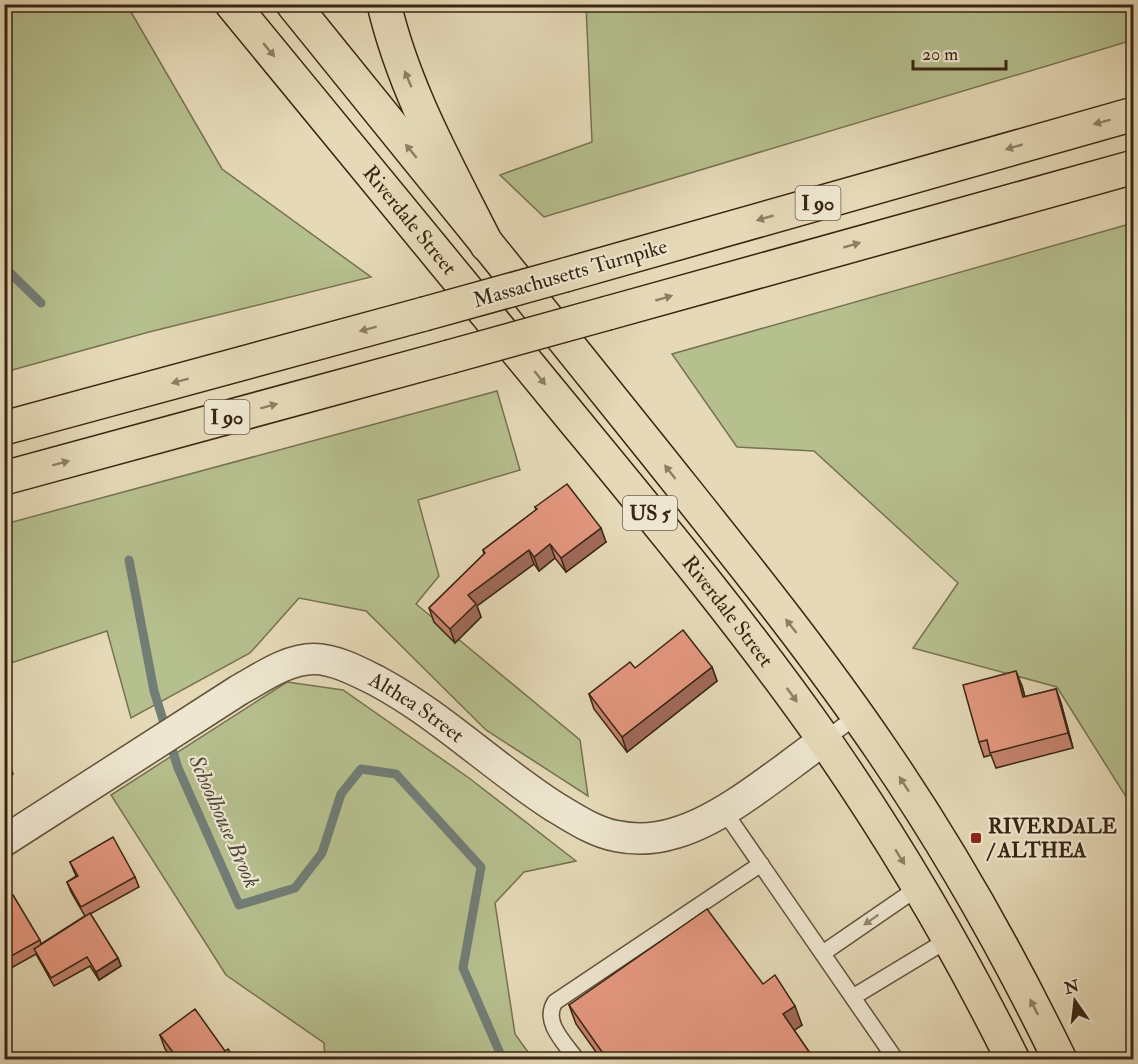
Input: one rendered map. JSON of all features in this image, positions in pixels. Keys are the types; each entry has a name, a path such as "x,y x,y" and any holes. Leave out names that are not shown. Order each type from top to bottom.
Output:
{"main road":[{"name":"Riverdale Street","path":"232,4 735,619 824,740 859,792 949,939 1013,1059"},
{"name":"Riverdale Street","path":"293,4 697,506 826,671 902,781 970,890 1010,961 1060,1059"},
{"path":"384,4 403,67 428,127 487,245"},
{"name":"Massachusetts Turnpike","path":"4,428 565,275 1134,114"},
{"name":"I 90","path":"4,478 608,314 1134,167"}],"street":[{"name":"Althea Street","path":"4,842 239,690 272,672 299,661 313,659 330,661 364,674 402,694 532,792 598,831 616,836 660,837 704,822 724,811 824,740"}],"lane":[{"path":"824,740 857,716"},
{"path":"724,811 896,1059"},
{"path":"577,1059 552,1022 550,1012 555,1002 761,864"},
{"path":"823,953 919,887"},
{"path":"853,997 949,939"}],"green space":[{"path":"5,4 127,5 222,169 371,277 149,332 5,372"},
{"path":"586,5 1133,5 1133,40 544,217 500,175 592,142"},
{"path":"1133,223 1133,808 1057,687 913,648 958,583 814,451 737,447 672,354"},
{"path":"497,391 520,470 418,500 439,576 416,604 580,740 588,796 486,730 366,611 299,598 250,653 131,718 107,631 5,665 5,524"},
{"path":"287,682 343,690 469,778 576,861 524,872 495,903 515,1034 533,1059 325,1059 324,1043 226,975 111,795"}],"building":[{"path":"567,484 601,528 561,558 550,544 534,557 529,550 468,595 476,604 450,629 429,608 485,553 483,550"},
{"path":"683,630 712,667 622,737 589,694 630,662 635,668"},
{"path":"1016,671 1023,697 1056,689 1068,733 990,753 987,740 979,742 963,685"},
{"path":"4,757 9,764 4,767"},
{"path":"113,837 135,877 81,907 67,882 78,876 70,862"},
{"path":"13,895 40,940 4,960 4,900"},
{"path":"707,909 763,984 775,975 795,1006 783,1014 814,1059 607,1059 569,1005"},
{"path":"90,913 118,958 96,972 87,957 51,978 34,949"},
{"path":"195,1009 225,1051 228,1049 235,1059 178,1059 160,1035"}],"waterway":[{"name":"Schoolhouse Brook","path":"4,267 41,303"},
{"name":"Schoolhouse Brook","path":"129,560 154,691 178,768 239,905 295,888 322,853 341,794 361,769 396,774 481,867 463,968 503,1060"}],"place":[{"name":"RIVERDALE / ALTHEA","path":"976,838"}]}
